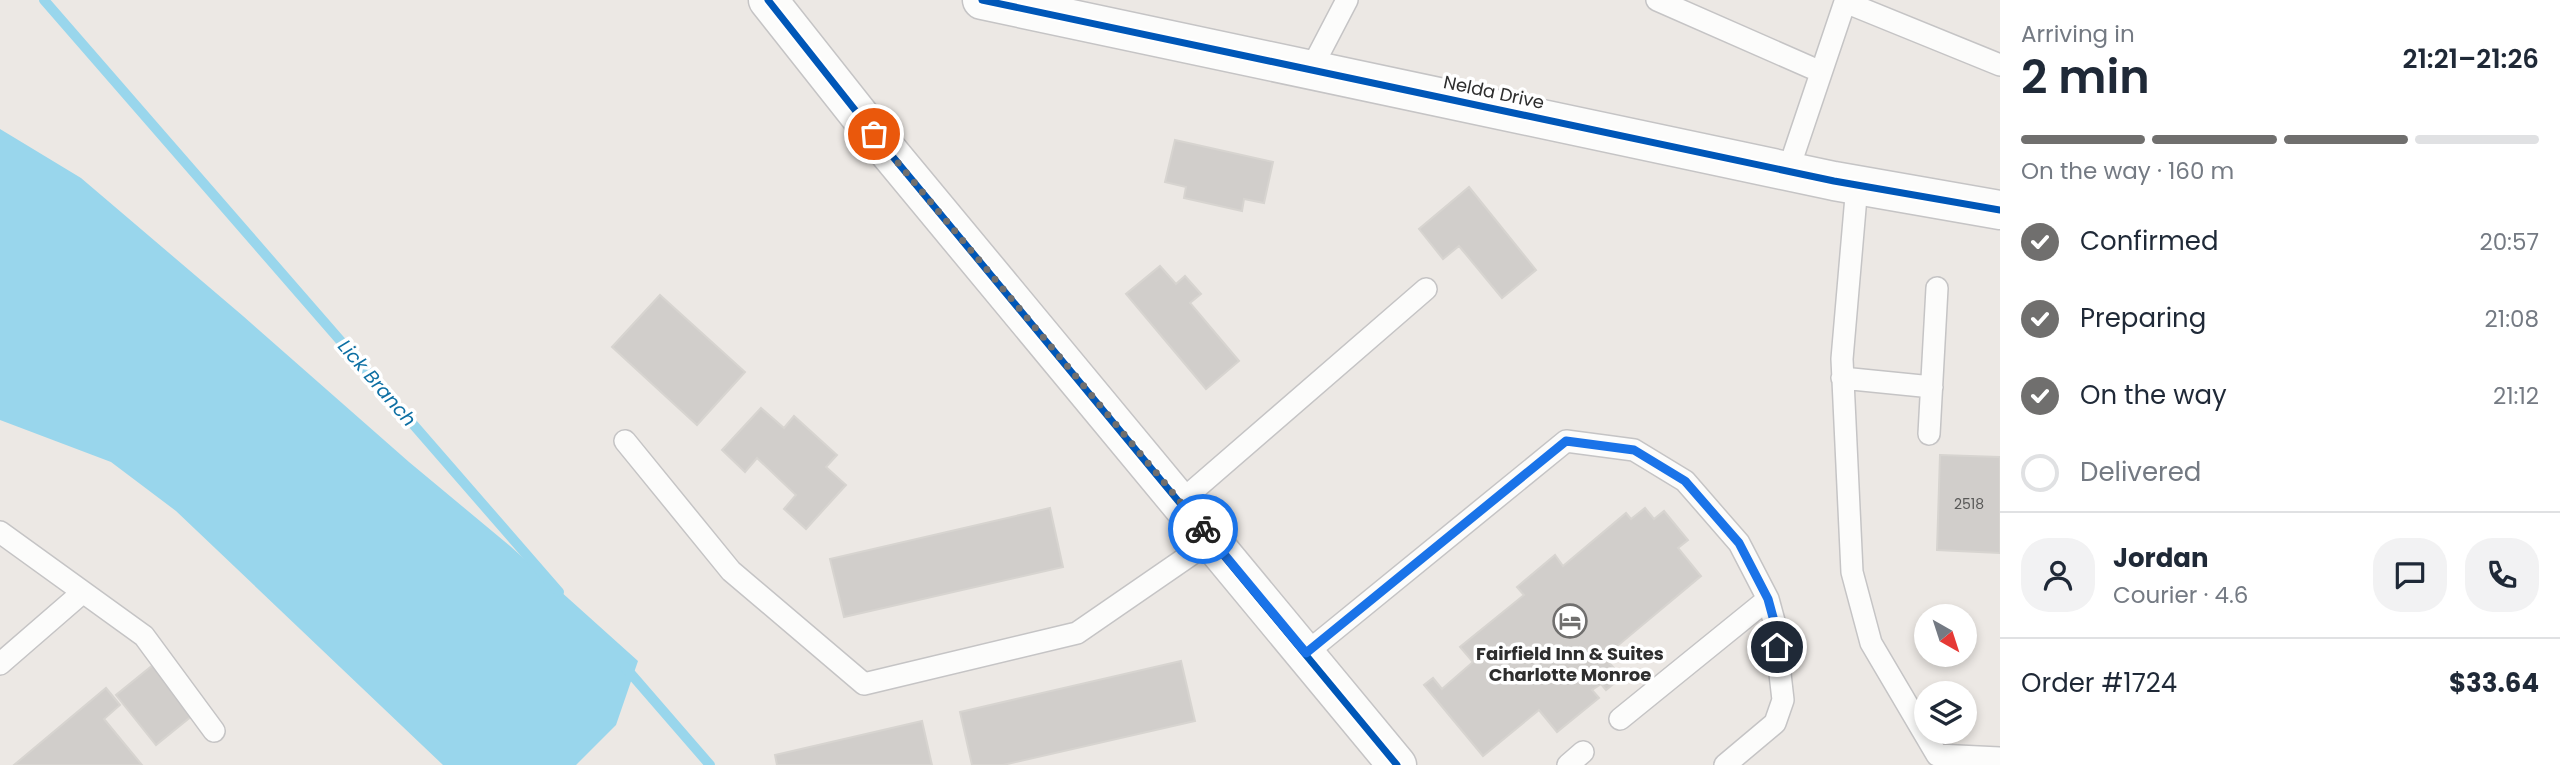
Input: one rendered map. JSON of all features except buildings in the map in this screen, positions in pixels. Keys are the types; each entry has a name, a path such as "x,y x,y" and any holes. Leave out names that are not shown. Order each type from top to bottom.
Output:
{"street":[{"name":"Nelda Drive","path":"982,0 1788,171 2000,210"},
{"path":"777,2 874,134 1397,765"}],"lane":[{"path":"1311,69 1347,0"},
{"path":"1657,0 1821,72"},
{"path":"1788,171 1845,1 2000,65"},
{"path":"1857,185 1842,359 1852,572 1871,643 1937,755 2000,758"},
{"path":"1929,434 1937,288"},
{"path":"1180,502 1426,289"},
{"path":"1842,378 1932,387"},
{"path":"625,441 731,571 863,684 1077,633 1212,540"},
{"path":"1306,653 1566,441 1634,450 1685,481 1739,543 1768,599 1774,621 1783,700 1775,723 1725,765"},
{"path":"0,532 144,636 214,731"},
{"path":"0,664 83,592"},
{"path":"1620,719 1768,599"}],"water":[{"path":"0,129 81,178 510,546 638,661 616,725 576,765 443,765 176,511 111,462 0,420"}],"waterway":[{"name":"Lick Branch","path":"44,0 559,592"},
{"name":"Lick Branch","path":"625,667 710,765"}],"cycle path":[{"path":"768,0 874,134 1397,765"},
{"path":"982,0 1834,181 2000,210"}],"way so far":[{"path":"874,134 1203,529"}],"place":[{"name":"Fairfield Inn & Suites Charlotte Monroe","path":"1570,621"}],"route":[{"path":"1203,529 1306,653 1566,441 1634,450 1685,481 1739,543 1768,599 1777,647"}]}
